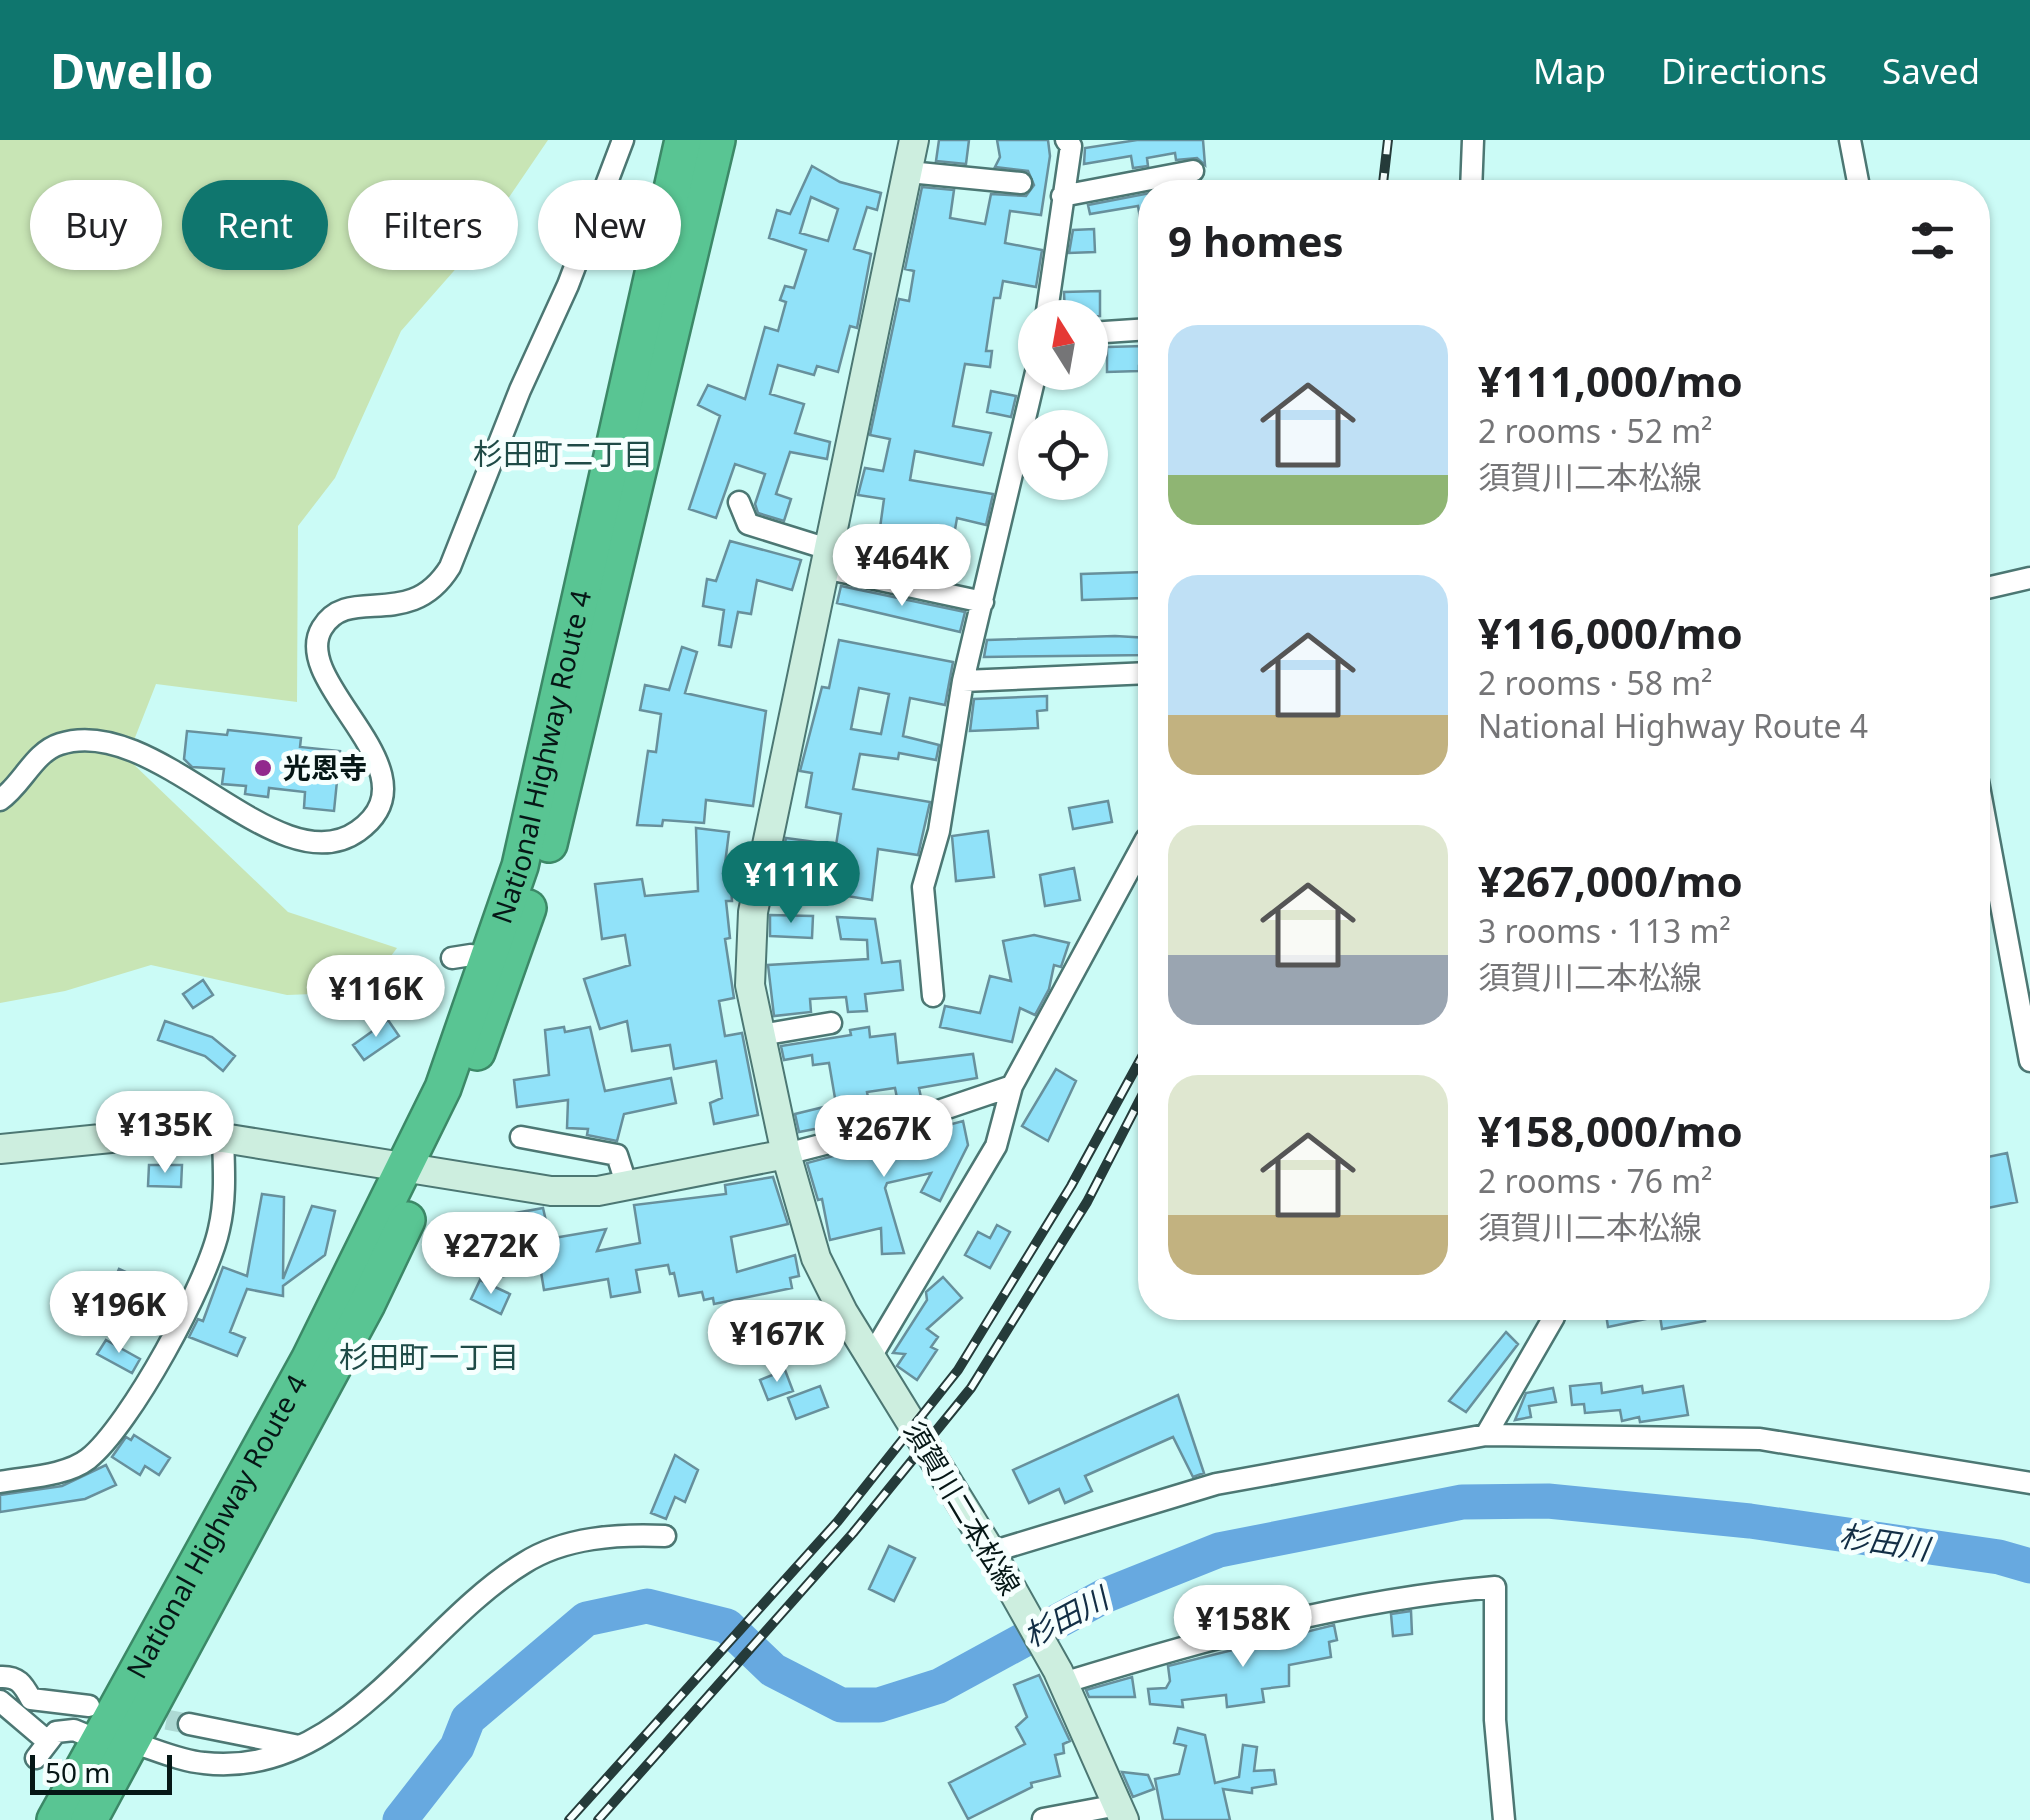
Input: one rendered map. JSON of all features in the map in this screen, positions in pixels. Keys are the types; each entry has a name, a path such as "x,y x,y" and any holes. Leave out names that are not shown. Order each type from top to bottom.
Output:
{"highway":[{"name":"National Highway Route 4","path":"419,1168 442,1088 468,959 520,866 683,140"},
{"name":"National Highway Route 4","path":"56,1820 367,1304 419,1168 503,987 550,841 717,140"},
{"name":"National Highway Route 4","path":"90,1820 104,1743"}],"main road":[{"name":"須賀川二本松線","path":"914,140 748,948 786,1154 816,1258 994,1557 1060,1677 1121,1813"},
{"path":"0,1149 121,1137 223,1138 551,1191 598,1192 786,1154"}],"street":[{"path":"0,800 58,744 114,744 146,752 226,806 310,842 340,840 369,821 382,783 378,761 322,672 316,651 319,632 344,611 417,602 437,588 450,567 581,253 623,140"},
{"path":"1048,300 1070,146 1066,140"},
{"path":"1472,180 1474,140"},
{"path":"1850,140 1858,180"},
{"path":"1145,180 1192,171"},
{"path":"908,172 1021,183"},
{"path":"1062,196 1138,181"},
{"path":"1108,332 1138,330"},
{"path":"933,996 923,887 939,830 963,680 1032,390"},
{"path":"739,502 748,524 826,559 983,602"},
{"path":"1990,587 2030,578"},
{"path":"963,680 1138,673"},
{"path":"1990,846 2030,1061"},
{"path":"872,1355 996,1146 1012,1086 1138,854"},
{"path":"761,1035 830,1023"},
{"path":"786,1154 872,1133 1012,1086"},
{"path":"0,1482 75,1467 90,1458 122,1419 206,1272 224,1200 223,1138"},
{"path":"521,1138 617,1155 628,1186"},
{"path":"1486,1435 1552,1320"},
{"path":"994,1557 1216,1484 1486,1435 1676,1434 1760,1440 2030,1483"},
{"path":"0,1700 41,1749 66,1729 104,1743 202,1763 239,1764 301,1747 344,1720 478,1598 526,1562 567,1545 606,1537 665,1536"},
{"path":"1060,1677 1304,1616 1495,1586 1495,1720 1504,1820"},
{"path":"0,1676 12,1676 22,1682 31,1699 104,1743"},
{"path":"190,1724 301,1747"},
{"path":"1043,1819 1121,1813"}],"green space":[{"path":"0,140 548,140 518,184 518,180 348,180 348,270 455,270 401,331 335,478 298,526 297,702 156,684 127,758 288,912 397,948 364,992 287,995 151,965 65,991 0,1003"}],"building":[{"path":"939,140 969,140 966,164 936,161"},
{"path":"997,140 1048,140 1050,156 1041,215 1010,211 1005,243 1042,250 1036,287 1003,281 1000,298 994,298 986,351 992,351 990,367 965,364 953,426 991,433 983,465 915,451 910,480 993,494 986,525 957,518 953,541 932,537 923,575 882,566 889,537 879,535 884,499 858,495 865,468 883,471 890,439 870,435 899,299 909,301 914,271 905,269 922,187 954,190 950,218 985,224 991,194 1026,196 1034,185 1028,171 995,167 1000,157"},
{"path":"1137,140 1203,140 1205,165 1197,158 1176,160 1175,153 1147,158 1148,166 1133,168 1131,156 1084,164 1085,148"},
{"path":"812,166 840,182 881,193 877,210 867,207 854,249 871,254 857,328 850,326 838,372 817,366 814,375 778,365 770,394 804,404 795,433 830,442 827,459 790,452 776,494 791,499 784,521 758,513 755,504 765,474 735,464 716,518 689,509 720,416 698,405 708,385 745,399 765,327 778,331 786,302 780,300 785,286 794,288 806,250 769,238 777,210 790,214","holes":["811,197 838,209 828,241 800,233"]},
{"path":"1138,195 1138,206 1090,214 1088,205"},
{"path":"1094,229 1095,252 1069,253 1073,230"},
{"path":"1100,291 1100,300 1064,300 1064,292"},
{"path":"1138,346 1138,371 1108,372 1108,347"},
{"path":"991,391 1016,396 1011,417 987,412"},
{"path":"730,541 801,560 792,590 757,580 751,614 738,612 731,647 719,645 724,610 703,606 707,579 716,581"},
{"path":"1138,572 1138,598 1082,600 1081,574"},
{"path":"841,586 965,612 960,632 837,603"},
{"path":"1138,637 1138,655 984,657 987,640"},
{"path":"839,640 953,662 945,705 910,698 903,736 939,745 936,760 899,753 898,759 860,754 853,789 930,802 918,855 878,849 872,900 834,894 826,844 836,845 841,814 806,807 812,773 800,771 822,687 829,688","holes":["859,688 889,694 881,734 851,729"]},
{"path":"682,647 697,652 685,693 766,711 753,806 706,800 704,823 663,820 662,826 637,825 648,751 656,752 661,714 640,710 645,685 669,690"},
{"path":"1047,696 1047,710 1037,711 1038,728 970,731 974,699"},
{"path":"228,730 301,738 300,747 340,751 334,811 304,808 305,792 269,788 268,797 245,794 246,786 222,784 224,769 192,767 184,759 187,731 227,735"},
{"path":"1108,801 1112,822 1073,829 1069,808"},
{"path":"696,828 729,832 724,872 730,872 732,901 726,901 730,938 725,939 734,998 719,1001 725,1036 742,1033 758,1115 714,1124 710,1103 722,1098 716,1061 674,1069 670,1045 632,1051 627,1021 600,1029 584,979 630,965 625,935 602,939 595,884 642,879 645,896 698,891"},
{"path":"988,831 994,877 956,881 952,836"},
{"path":"786,838 816,842 814,891 776,886"},
{"path":"1074,868 1080,900 1045,906 1040,875"},
{"path":"770,915 813,916 812,938 770,936"},
{"path":"837,917 875,919 882,963 900,961 903,990 865,994 867,1011 848,1012 846,997 810,999 811,1012 774,1016 768,965 868,959 867,940 841,939"},
{"path":"1034,935 1069,943 1061,967 1054,965 1049,989 1035,1015 1020,1008 1012,1042 940,1027 945,1006 980,1013 990,976 1011,981 1003,941"},
{"path":"203,980 213,995 193,1008 183,994"},
{"path":"388,1020 399,1036 364,1060 353,1045"},
{"path":"165,1021 212,1037 235,1056 223,1071 205,1056 158,1040"},
{"path":"564,1027 565,1032 590,1027 605,1091 671,1078 676,1103 624,1114 617,1141 587,1135 588,1129 567,1128 568,1100 517,1107 514,1080 549,1075 545,1030"},
{"path":"869,1027 870,1037 895,1034 898,1063 973,1054 977,1078 919,1088 922,1102 899,1108 895,1088 867,1092 872,1118 799,1132 795,1114 836,1104 829,1063 813,1065 812,1055 784,1060 781,1046 851,1035 850,1030"},
{"path":"1056,1069 1076,1081 1048,1141 1022,1126"},
{"path":"963,1121 968,1145 940,1201 921,1192 931,1173 887,1183 885,1188 904,1253 882,1254 881,1228 830,1240 822,1199 818,1200 807,1163"},
{"path":"2007,1153 2017,1202 1990,1208 1990,1157"},
{"path":"149,1165 182,1165 181,1187 148,1186"},
{"path":"773,1177 788,1224 731,1237 737,1272 795,1255 799,1276 790,1278 792,1288 714,1304 713,1298 704,1300 702,1292 679,1296 668,1265 636,1270 640,1292 611,1297 608,1279 544,1290 536,1242 521,1273 480,1280 488,1263 477,1220 543,1208 546,1221 536,1241 606,1229 597,1251 640,1243 634,1205 726,1194 725,1185"},
{"path":"262,1194 284,1197 283,1279 312,1206 335,1211 325,1255 283,1286 283,1296 247,1289 230,1332 245,1338 237,1356 189,1337 198,1319 203,1321 223,1267 247,1276"},
{"path":"997,1225 1010,1232 990,1268 965,1255 978,1232 990,1238"},
{"path":"119,1269 146,1281 133,1312 117,1306 122,1295 110,1290"},
{"path":"943,1277 962,1298 927,1329 938,1337 931,1347 937,1350 917,1380 897,1366 905,1354 893,1353 927,1300 926,1292"},
{"path":"480,1280 510,1294 501,1314 471,1299"},
{"path":"810,1312 813,1329 821,1327 825,1349 777,1358 770,1322"},
{"path":"1607,1320 1641,1320 1608,1327"},
{"path":"1661,1320 1705,1320 1705,1321 1662,1329"},
{"path":"1506,1332 1518,1344 1466,1412 1449,1401"},
{"path":"106,1340 140,1359 132,1373 97,1354"},
{"path":"785,1370 793,1391 768,1400 760,1380"},
{"path":"1601,1383 1602,1393 1642,1386 1643,1393 1683,1386 1688,1415 1622,1421 1620,1410 1585,1413 1584,1404 1572,1405 1570,1386"},
{"path":"820,1386 828,1407 796,1419 788,1398"},
{"path":"1553,1388 1556,1402 1529,1406 1531,1417 1515,1420 1526,1393"},
{"path":"1178,1395 1204,1473 1193,1477 1173,1437 1085,1476 1092,1491 1065,1503 1059,1489 1029,1503 1013,1470"},
{"path":"134,1435 170,1458 159,1475 145,1466 140,1475 112,1457 126,1437 131,1440"},
{"path":"675,1455 698,1470 685,1502 675,1497 666,1519 651,1513"},
{"path":"106,1465 116,1485 85,1499 0,1512 0,1495 62,1486"},
{"path":"889,1546 915,1558 894,1601 869,1589"},
{"path":"1411,1611 1412,1634 1393,1636 1391,1614"},
{"path":"1334,1625 1337,1640 1329,1642 1331,1657 1289,1665 1289,1686 1262,1689 1264,1702 1227,1707 1226,1695 1182,1700 1183,1707 1150,1704 1148,1689 1166,1688 1170,1681 1168,1666"},
{"path":"1039,1675 1070,1741 1063,1744 1064,1753 1055,1755 1060,1776 1031,1783 1032,1787 968,1819 949,1783 1025,1744 1016,1727 1027,1717 1014,1685"},
{"path":"1132,1677 1135,1697 1089,1697 1086,1690"},
{"path":"1178,1728 1205,1735 1215,1783 1239,1777 1243,1745 1257,1747 1254,1771 1274,1770 1276,1784 1252,1788 1252,1793 1223,1789 1230,1820 1163,1820 1155,1779 1179,1774 1186,1746 1174,1743"},
{"path":"1122,1772 1148,1775 1154,1789 1133,1797"}],"waterway":[{"name":"杉田川","path":"400,1820 457,1747 468,1719 586,1619 647,1606 727,1626 773,1670 841,1705 879,1705 939,1686 1104,1596 1219,1550 1462,1502 1548,1501 1750,1521 1999,1557 2030,1566"}],"tunnel":[{"path":"137,1714 189,1724"}],"railway":[{"path":"1383,180 1388,140"},
{"path":"569,1820 838,1521 958,1370 1071,1186 1138,1064"},
{"path":"598,1820 853,1533 971,1388 1087,1202 1138,1103"}],"place":[{"name":"光恩寺","path":"263,768"}],"district":[{"name":"杉田町二丁目","path":"563,455"},
{"name":"杉田町一丁目","path":"429,1358"}]}
